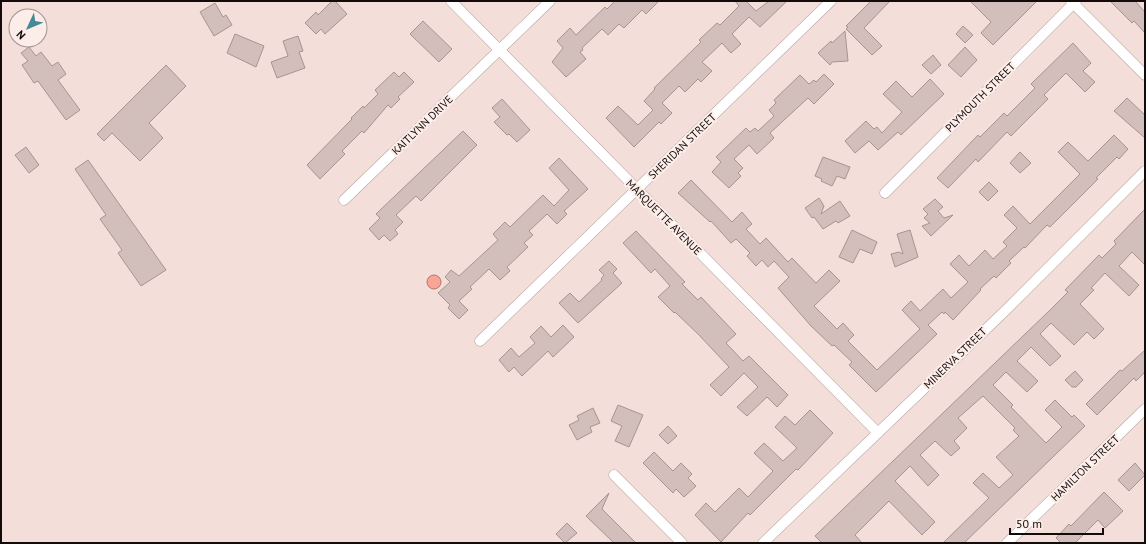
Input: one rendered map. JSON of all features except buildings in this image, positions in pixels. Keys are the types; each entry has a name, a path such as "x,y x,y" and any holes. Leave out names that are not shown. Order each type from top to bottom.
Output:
{"street":[{"name":"MARQUETTE AVENUE","path":"451,1 878,432"},
{"name":"KAITLYNN DRIVE","path":"344,200 550,1"},
{"name":"SHERIDAN STREET","path":"480,341 831,1"},
{"path":"1073,2 1145,75"},
{"name":"PLYMOUTH STREET","path":"885,193 1073,2"},
{"name":"MINERVA STREET","path":"763,543 1007,308 1145,171"},
{"name":"HAMILTON STREET","path":"1007,543 1145,409"},
{"path":"614,475 682,543"}],"shaded area":[{"path":"434,275 439,277 441,282 439,287 434,289 429,287 427,282 429,277"}]}
